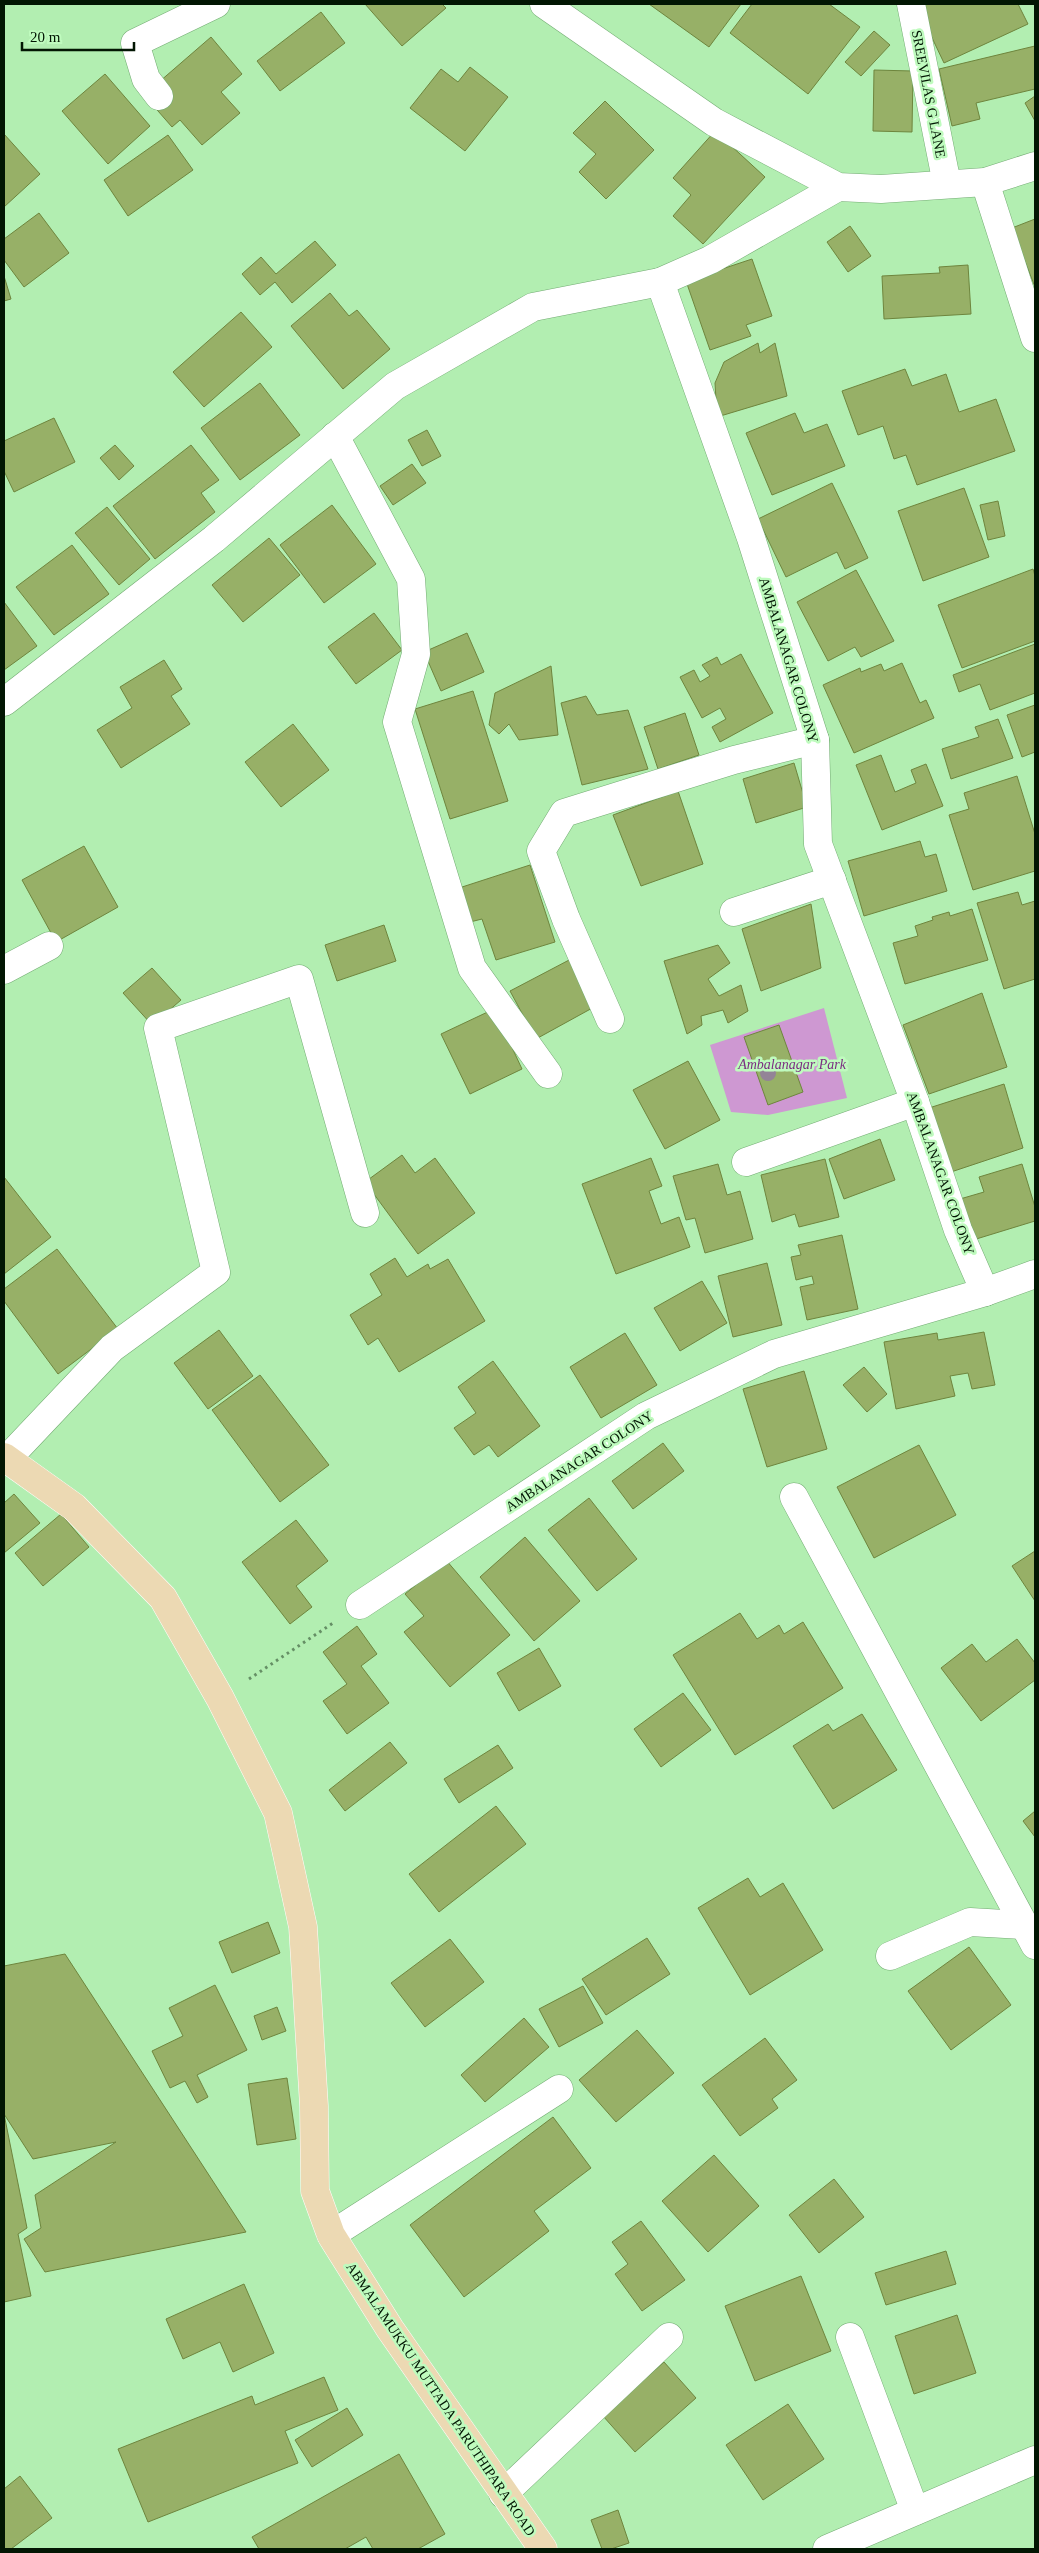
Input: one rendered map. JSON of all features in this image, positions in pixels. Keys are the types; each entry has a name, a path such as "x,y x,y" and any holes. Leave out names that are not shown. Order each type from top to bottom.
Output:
{"main road":[{"name":"ABMALAMUKKU MUTTADA PARUTHIPARA ROAD","path":"5,1458 74,1507 163,1598 220,1698 278,1813 303,1927 314,2106 315,2191 331,2235 390,2329 543,2549"}],"street":[{"path":"159,96 146,79 135,42 216,4"},
{"path":"544,4 714,122 838,187 881,189 985,182 1035,166"},
{"name":"SREEVILAS G LANE","path":"911,4 946,184"},
{"path":"985,182 1035,338"},
{"path":"4,702 214,538 395,386 533,307 660,282 710,260 838,187"},
{"name":"AMBALANAGAR COLONY","path":"360,1605 646,1416 774,1354 985,1292 958,1230 916,1102 818,844 815,740 751,538 660,282"},
{"path":"336,436 411,579 416,654 396,722 472,968 548,1074"},
{"path":"610,1019 566,918 541,852 564,813 734,760 815,740"},
{"path":"734,912 832,880"},
{"path":"4,970 49,946"},
{"path":"5,1458 112,1348 216,1272 158,1028 299,979 365,1213"},
{"path":"746,1162 916,1102"},
{"path":"985,1292 1035,1274"},
{"path":"794,1497 1030,1935"},
{"path":"890,1956 970,1922 1030,1935"},
{"path":"331,2235 559,2089"},
{"path":"503,2494 669,2337"},
{"path":"850,2337 915,2511"},
{"path":"827,2549 1035,2460"}],"path":[{"path":"220,1698 360,1605"}],"green space":[{"name":"Ambalanagar Park","path":"824,1008 847,1098 768,1115 731,1112 710,1045"}],"building":[{"path":"365,4 442,4 446,8 402,46"},
{"path":"649,4 741,4 709,47"},
{"path":"752,4 829,4 860,27 808,94 730,33"},
{"path":"916,4 1018,4 1028,24 944,63"},
{"path":"321,12 345,43 280,91 257,61"},
{"path":"874,31 890,45 861,76 845,62"},
{"path":"211,37 242,74 221,92 240,113 202,145 180,120 172,127 144,95"},
{"path":"1035,46 1035,89 976,103 980,119 952,126 939,69"},
{"path":"470,67 508,97 465,151 410,108 441,69 458,82"},
{"path":"874,70 913,71 912,132 873,131"},
{"path":"105,74 150,126 108,164 62,111"},
{"path":"1035,96 1035,121 1025,103"},
{"path":"605,101 654,150 606,199 579,172 596,154 573,133"},
{"path":"715,131 765,177 703,244 673,216 691,195 673,178"},
{"path":"4,134 40,174 4,207"},
{"path":"168,135 193,170 128,216 104,180"},
{"path":"39,213 69,253 24,287 4,260 4,239"},
{"path":"1035,219 1035,287 1012,228"},
{"path":"850,226 871,256 848,272 827,242"},
{"path":"315,241 336,265 292,303 275,282 260,295 242,274 261,257 276,274"},
{"path":"752,259 772,316 746,325 751,336 710,350 686,281"},
{"path":"968,265 971,314 884,319 882,276 940,273 939,267"},
{"path":"4,276 11,299 4,301"},
{"path":"330,293 349,316 357,310 390,349 343,389 291,326"},
{"path":"241,312 272,347 204,407 173,372"},
{"path":"758,343 760,353 775,343 787,396 717,417 715,383 724,362"},
{"path":"905,369 912,386 946,374 959,412 996,399 1015,451 917,485 906,455 894,459 883,426 858,435 842,391"},
{"path":"260,383 300,435 240,480 201,428"},
{"path":"795,413 804,433 827,424 845,466 772,495 746,433"},
{"path":"54,418 75,462 14,492 4,471 4,441"},
{"path":"427,430 441,456 422,466 408,440"},
{"path":"115,445 134,466 119,480 100,458"},
{"path":"191,445 219,480 201,493 215,512 155,559 113,506"},
{"path":"412,464 426,483 393,505 380,486"},
{"path":"832,483 868,558 845,569 837,552 786,577 758,519"},
{"path":"964,488 989,557 923,581 898,511"},
{"path":"998,501 1005,536 988,540 980,505"},
{"path":"332,505 376,564 324,603 280,545"},
{"path":"107,507 150,559 119,585 75,533"},
{"path":"269,538 300,575 243,622 212,585"},
{"path":"72,545 109,594 54,635 16,587"},
{"path":"1033,569 1035,576 1035,641 962,668 938,605"},
{"path":"856,570 894,641 861,657 855,647 828,661 797,602"},
{"path":"4,602 37,646 4,670"},
{"path":"374,613 402,650 356,684 328,647"},
{"path":"467,633 484,672 441,691 424,652"},
{"path":"1035,644 1035,693 990,710 980,684 959,692 953,675"},
{"path":"741,654 773,713 720,742 712,727 726,719 720,708 702,718 680,677 694,670 700,682 710,676 702,665 717,657 721,665"},
{"path":"164,660 182,689 171,696 190,724 121,768 97,730 132,708 120,687"},
{"path":"902,663 920,703 926,700 934,718 854,753 823,685 860,668 861,672 881,664 884,671"},
{"path":"551,666 558,735 519,740 509,724 499,734 489,725 495,693"},
{"path":"473,691 508,801 450,819 415,709"},
{"path":"586,696 597,715 628,710 648,769 582,785 561,703"},
{"path":"1035,705 1035,752 1022,757 1007,715"},
{"path":"685,713 699,755 658,769 644,727"},
{"path":"998,719 1013,758 951,779 942,749 979,737 975,727"},
{"path":"293,724 329,770 281,807 245,762"},
{"path":"881,755 895,792 916,783 911,770 926,764 943,806 882,830 856,765"},
{"path":"794,763 807,807 756,823 743,779"},
{"path":"1017,776 1035,834 1035,871 973,890 949,815 969,809 964,793"},
{"path":"678,791 703,864 641,886 613,815"},
{"path":"920,841 925,857 936,854 947,891 864,916 848,861"},
{"path":"84,846 118,907 56,942 22,880"},
{"path":"530,865 555,942 496,960 482,919 470,922 459,888"},
{"path":"1018,892 1022,905 1035,901 1035,979 1004,989 977,903"},
{"path":"811,904 821,968 761,991 742,929"},
{"path":"972,909 988,960 905,984 893,943 918,936 915,926 933,920 932,917 949,912 950,916"},
{"path":"384,925 396,961 337,981 325,945"},
{"path":"718,945 730,963 708,979 719,996 741,985 748,1011 728,1023 723,1010 701,1016 702,1025 687,1034 664,961"},
{"path":"571,959 596,1006 536,1039 510,991"},
{"path":"152,968 181,1000 152,1025 123,993"},
{"path":"982,993 1007,1067 929,1094 903,1025"},
{"path":"494,1009 522,1069 470,1094 441,1034"},
{"path":"779,1025 803,1092 768,1105 744,1037"},
{"path":"688,1061 720,1120 665,1149 633,1090"},
{"path":"1004,1084 1023,1148 948,1173 929,1108"},
{"path":"880,1139 895,1180 844,1199 829,1159"},
{"path":"402,1155 415,1173 435,1158 475,1213 418,1254 365,1182"},
{"path":"651,1158 662,1186 649,1191 661,1224 679,1217 690,1247 616,1274 582,1184"},
{"path":"825,1159 839,1217 799,1227 795,1214 772,1222 761,1175"},
{"path":"718,1164 727,1195 740,1191 753,1239 705,1253 695,1218 686,1220 673,1176"},
{"path":"1022,1164 1035,1207 1035,1221 973,1240 960,1199 984,1192 979,1177"},
{"path":"4,1177 51,1237 4,1274"},
{"path":"842,1235 858,1309 807,1320 800,1287 814,1284 812,1276 796,1280 791,1257 801,1255 798,1245"},
{"path":"57,1249 118,1329 58,1374 4,1301 4,1289"},
{"path":"395,1258 407,1277 428,1264 430,1269 448,1259 485,1321 399,1372 378,1338 368,1345 350,1315 382,1295 370,1274"},
{"path":"767,1263 782,1325 733,1337 718,1276"},
{"path":"702,1281 727,1323 680,1351 654,1308"},
{"path":"219,1330 253,1376 208,1409 174,1363"},
{"path":"984,1332 995,1385 972,1389 968,1373 950,1376 955,1396 896,1409 884,1342 937,1333 938,1340"},
{"path":"625,1333 657,1385 601,1418 570,1367"},
{"path":"493,1361 540,1426 498,1457 489,1445 474,1455 454,1428 476,1413 458,1387"},
{"path":"864,1367 887,1394 867,1412 843,1385"},
{"path":"804,1371 827,1449 767,1467 743,1389"},
{"path":"260,1375 329,1465 280,1502 212,1410"},
{"path":"663,1443 684,1471 633,1509 612,1481"},
{"path":"919,1445 956,1515 874,1558 837,1487"},
{"path":"14,1494 40,1523 4,1553 4,1503"},
{"path":"589,1498 637,1559 597,1591 548,1530"},
{"path":"61,1514 89,1547 43,1586 15,1553"},
{"path":"296,1520 328,1561 296,1586 312,1607 290,1624 242,1562"},
{"path":"525,1537 580,1601 534,1641 480,1577"},
{"path":"1035,1551 1035,1601 1012,1566"},
{"path":"446,1560 510,1635 450,1687 404,1632 424,1616 405,1594"},
{"path":"740,1613 757,1639 779,1625 784,1634 803,1622 843,1688 735,1755 673,1655"},
{"path":"357,1626 377,1654 361,1666 389,1703 347,1734 323,1701 347,1684 323,1652"},
{"path":"1017,1639 1035,1663 1035,1680 981,1721 941,1668 972,1644 986,1662"},
{"path":"539,1648 561,1686 519,1711 497,1673"},
{"path":"683,1693 711,1730 661,1767 634,1729"},
{"path":"862,1714 897,1770 833,1809 793,1746 828,1724 833,1731"},
{"path":"390,1742 407,1763 345,1811 329,1790"},
{"path":"498,1745 513,1768 459,1803 444,1779"},
{"path":"496,1806 526,1844 439,1912 409,1874"},
{"path":"1035,1811 1035,1837 1023,1821"},
{"path":"748,1878 760,1897 783,1883 823,1950 750,1995 698,1908"},
{"path":"268,1922 280,1953 232,1973 219,1942"},
{"path":"647,1938 670,1974 606,2015 582,1979"},
{"path":"450,1939 484,1982 425,2027 391,1983"},
{"path":"969,1947 1011,2005 951,2050 908,1991"},
{"path":"65,1954 246,2232 45,2272 24,2239 41,2228 35,2195 116,2142 33,2159 4,2114 4,1966"},
{"path":"215,1985 247,2050 197,2075 208,2097 197,2103 185,2081 170,2088 152,2051 183,2036 169,2008"},
{"path":"583,1986 603,2023 559,2047 539,2009"},
{"path":"277,2007 286,2031 262,2040 254,2016"},
{"path":"524,2018 549,2047 485,2102 461,2075"},
{"path":"637,2030 674,2073 616,2122 579,2080"},
{"path":"765,2038 797,2080 772,2099 778,2108 740,2136 702,2085"},
{"path":"287,2078 296,2139 257,2145 248,2084"},
{"path":"4,2114 27,2228 18,2234 31,2296 4,2302"},
{"path":"553,2117 591,2168 534,2211 549,2231 464,2297 410,2225"},
{"path":"714,2155 759,2206 708,2252 662,2201"},
{"path":"834,2179 864,2217 819,2253 789,2215"},
{"path":"641,2221 685,2280 642,2311 615,2274 628,2264 612,2242"},
{"path":"946,2251 956,2284 886,2305 875,2273"},
{"path":"801,2276 831,2351 755,2381 725,2306"},
{"path":"244,2284 274,2353 233,2372 220,2342 183,2359 166,2319"},
{"path":"957,2315 976,2373 914,2394 895,2336"},
{"path":"664,2362 696,2398 635,2452 603,2416"},
{"path":"324,2377 338,2410 285,2431 298,2463 148,2522 118,2449 252,2396 255,2405"},
{"path":"788,2404 824,2459 763,2500 726,2445"},
{"path":"347,2408 363,2435 312,2467 295,2440"},
{"path":"399,2454 445,2534 418,2549 373,2549 366,2537 345,2549 259,2549 252,2537"},
{"path":"20,2476 52,2518 11,2549 4,2549 4,2489"},
{"path":"618,2510 629,2543 611,2549 602,2549 591,2520"}]}
